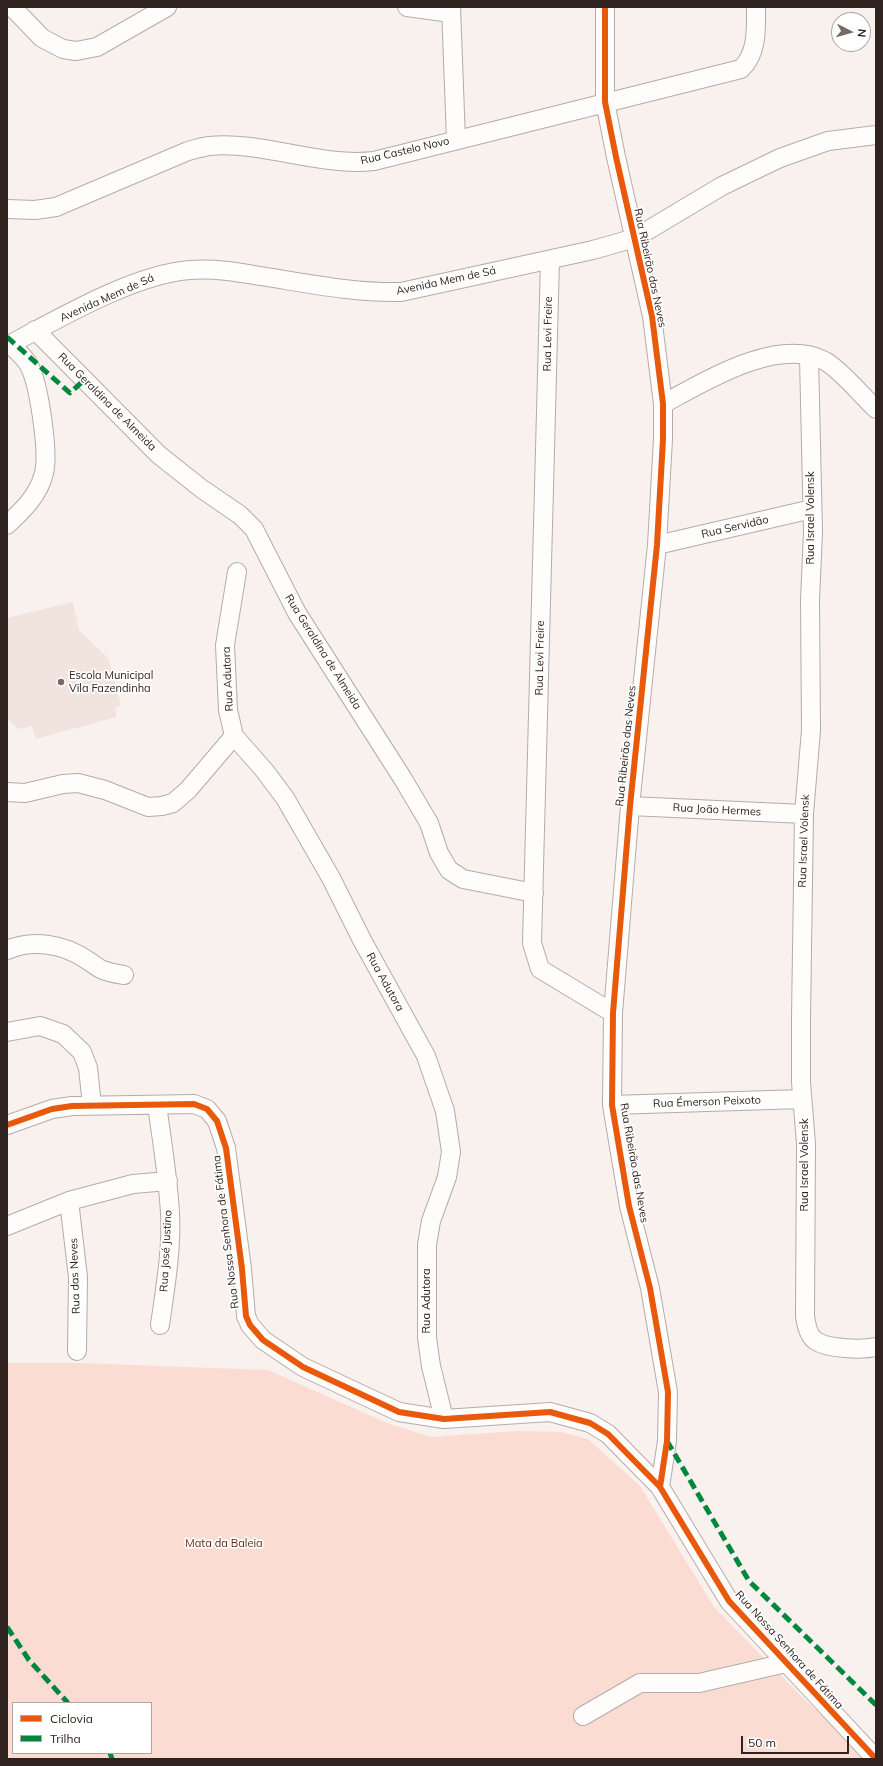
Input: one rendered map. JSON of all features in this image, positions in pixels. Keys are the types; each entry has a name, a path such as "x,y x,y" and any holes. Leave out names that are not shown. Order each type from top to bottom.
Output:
{"street":[{"path":"12,7 42,38 63,49 76,51 97,47 167,7"},
{"path":"407,7 451,10 456,140"},
{"name":"Rua Ribeirão das Neves","path":"605,7 606,102 616,157 652,316 660,370 663,404 663,439 657,545 630,806 613,1013 612,1105 629,1206 650,1288 668,1392 667,1441 660,1487"},
{"name":"Rua Castelo Novo","path":"7,209 35,210 56,207 188,151 209,146 239,146 331,161 357,163 456,140 741,68 748,62 753,53 756,33 756,7"},
{"name":"Avenida Mem de Sá","path":"9,345 36,330 112,293 162,273 191,270 222,270 338,288 380,293 401,292 593,250 635,238 722,186 780,158 828,141 876,135"},
{"name":"Rua Levi Freire","path":"550,260 532,943 540,969 613,1013"},
{"name":"Rua Geraldina de Almeida","path":"36,330 159,455 202,489 240,515 254,529 296,613 404,779 429,823 439,853 449,870 464,879 534,893"},
{"path":"7,525 22,510 37,491 44,473 45,455 36,387 28,363 9,345"},
{"path":"663,404 731,367 776,356 795,354 824,361 876,409"},
{"name":"Rua Israel Volensk","path":"809,357 813,532 810,600 811,730 804,814 801,1018 802,1099 806,1144 805,1260 807,1326 815,1341 829,1346 876,1347"},
{"name":"Rua Servidão","path":"657,545 812,509"},
{"name":"Rua Adutora","path":"237,572 225,645 228,710 234,736 264,770 285,798 426,1056 445,1111 451,1152 447,1177 431,1221 427,1245 428,1345 430,1366 444,1419"},
{"path":"7,792 25,793 63,784 78,783 105,790 148,807 162,806 173,803 188,790 234,736"},
{"name":"Rua João Hermes","path":"630,806 804,814"},
{"path":"7,950 18,946 42,943 58,946 104,970 124,975"},
{"path":"7,1032 40,1026 63,1034 82,1052 88,1068 92,1105"},
{"name":"Rua Émerson Peixoto","path":"612,1105 802,1099"},
{"name":"Rua José Justino","path":"157,1104 168,1181 170,1215 168,1255 160,1325"},
{"name":"Rua Nossa Senhora de Fátima","path":"7,1125 52,1109 92,1105 194,1104 207,1109 217,1121 226,1148 242,1269 246,1316 250,1325 263,1340 303,1366 399,1412 444,1419 550,1412 583,1420 608,1434 660,1487 729,1601 876,1759"},
{"path":"7,1226 69,1201 133,1184 168,1181"},
{"name":"Rua das Neves","path":"69,1201 78,1277 77,1351"},
{"path":"583,1716 640,1683 699,1683 786,1663"}],"shaded area":[{"name":"Escola Municipal Vila Fazendinha","path":"73,602 79,630 108,658 121,705 115,708 116,717 36,739 32,726 20,729 11,723 7,715 7,618"}],"green space":[{"name":"Mata da Baleia","path":"7,1363 80,1363 268,1370 387,1423 431,1437 518,1431 561,1432 588,1439 640,1486 714,1607 803,1698 870,1759 7,1759"}],"marked path":[{"path":"7,337 70,393 84,380"},
{"path":"667,1441 749,1581 876,1705"},
{"path":"7,1627 29,1660 67,1702"},
{"path":"110,1754 112,1759"}],"cycle path":[{"path":"605,7 605,102 652,316 663,404 663,439 657,545 630,806 613,1013 612,1105 629,1206 650,1288 668,1392 667,1441 660,1487"},
{"path":"7,1125 52,1109 72,1106 194,1104 207,1109 217,1121 226,1148 242,1269 246,1316 250,1325 263,1340 303,1367 399,1412 444,1419 550,1412 590,1423 608,1434 660,1487 729,1601 876,1759"}],"place":[{"name":"Escola Municipal Vila Fazendinha","path":"61,682"}]}
